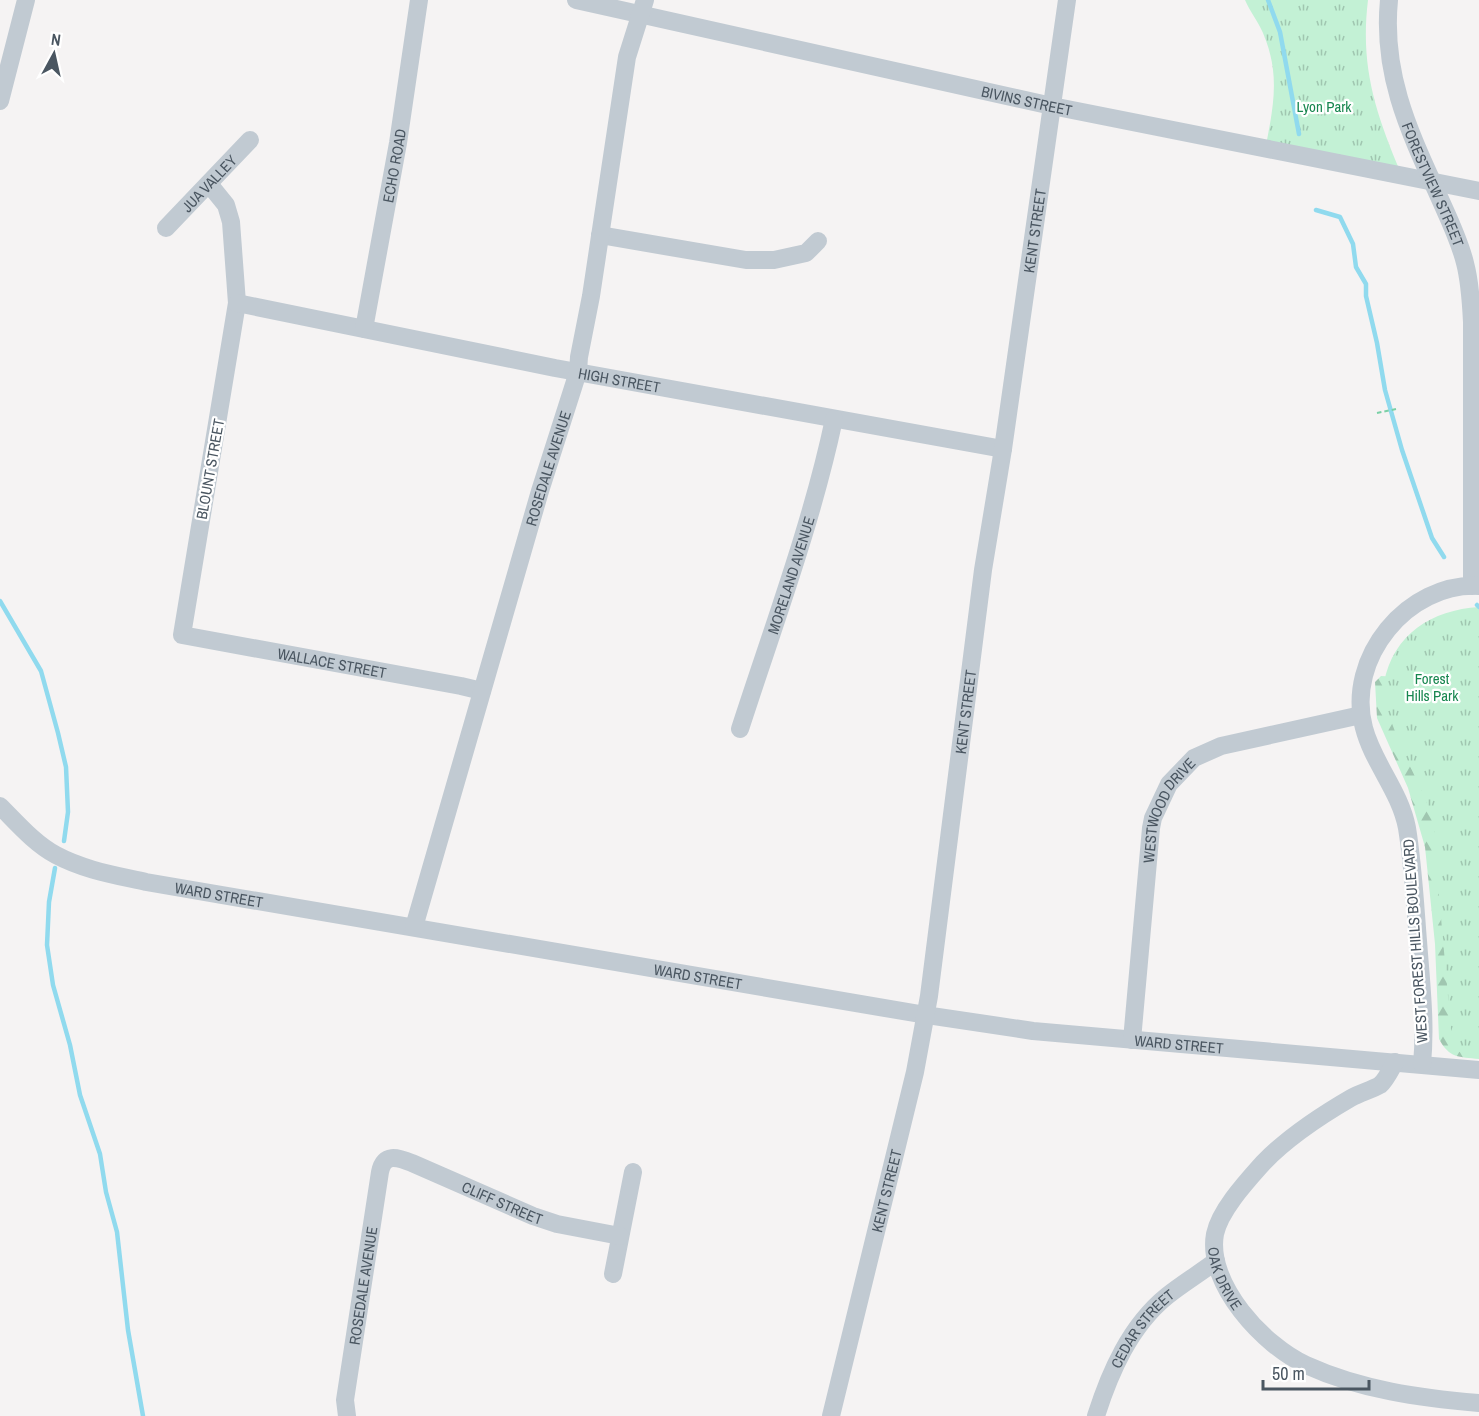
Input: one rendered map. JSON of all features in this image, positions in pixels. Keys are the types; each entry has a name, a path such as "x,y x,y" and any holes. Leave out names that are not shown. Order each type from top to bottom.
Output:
{"street":[{"path":"0,101 26,0"},
{"name":"ECHO ROAD","path":"364,329 398,143 419,0"},
{"name":"BIVINS STREET","path":"576,0 643,7 1052,106 1479,191"},
{"name":"KENT STREET","path":"831,1416 915,1072 926,1015 983,570 1003,449 1067,0"},
{"name":"FORESTVIEW STREET","path":"1389,0 1387,36 1393,80 1410,132 1465,261 1470,293 1476,586"},
{"name":"ROSEDALE AVENUE","path":"414,927 540,491 578,372 627,57 643,7"},
{"name":"JUA VALLEY","path":"166,228 209,184 235,153 250,140"},
{"name":"BLOUNT STREET","path":"182,635 237,303 231,222 226,205 209,184"},
{"path":"600,235 756,260 774,260 806,253 818,241"},
{"name":"HIGH STREET","path":"237,303 578,372 1003,449"},
{"name":"MORELAND AVENUE","path":"740,729 805,526 834,418"},
{"name":"WEST FOREST HILLS BOULEVARD","path":"1476,586 1432,595 1407,609 1383,635 1367,667 1360,700 1361,715 1370,744 1394,791 1406,825 1425,1030 1422,1064 1479,1070"},
{"name":"WALLACE STREET","path":"182,635 449,683 482,691"},
{"name":"WESTWOOD DRIVE","path":"1132,1040 1151,828 1153,818 1169,784 1194,758 1221,746 1361,715"},
{"name":"WARD STREET","path":"0,806 38,843 55,855 89,868 157,884 926,1015 1033,1031 1422,1064"},
{"name":"OAK DRIVE","path":"1395,1062 1382,1084 1360,1094 1311,1124 1282,1146 1251,1177 1219,1222 1214,1246 1216,1261 1226,1287 1256,1328 1272,1344 1305,1365 1383,1391 1440,1400 1479,1403"},
{"name":"ROSEDALE AVENUE","path":"344,1414 380,1172 382,1163 387,1158"},
{"name":"CLIFF STREET","path":"387,1158 412,1163 557,1224 620,1236"},
{"path":"613,1275 633,1172"},
{"name":"CEDAR STREET","path":"1096,1416 1120,1355 1137,1329 1167,1296 1216,1261"}],"path":[{"path":"1377,413 1396,410"}],"green space":[{"name":"Lyon Park","path":"1245,0 1368,0 1366,46 1368,67 1383,128 1400,171 1266,145 1273,102 1274,75 1263,33"},
{"name":"Forest Hills Park","path":"1479,607 1479,1051 1453,1052 1434,828 1430,811 1401,747 1388,711 1384,696 1384,683 1396,651 1417,628 1446,613"},
{"path":"1381,676 1401,677 1479,855 1479,1059 1460,1057 1451,1053 1439,1039 1435,944 1425,847 1408,788 1377,718 1375,682"}],"waterway":[{"path":"1268,0 1280,32 1299,134"},
{"path":"1316,210 1340,217 1353,244 1356,267 1366,284 1366,296 1385,390 1402,450 1432,538 1444,557"},
{"path":"0,601 41,671 58,733 66,767 68,812 64,841"},
{"path":"55,868 49,902 47,945 53,985 70,1045 80,1095 100,1154 106,1192 117,1232 128,1330 143,1416"}]}
